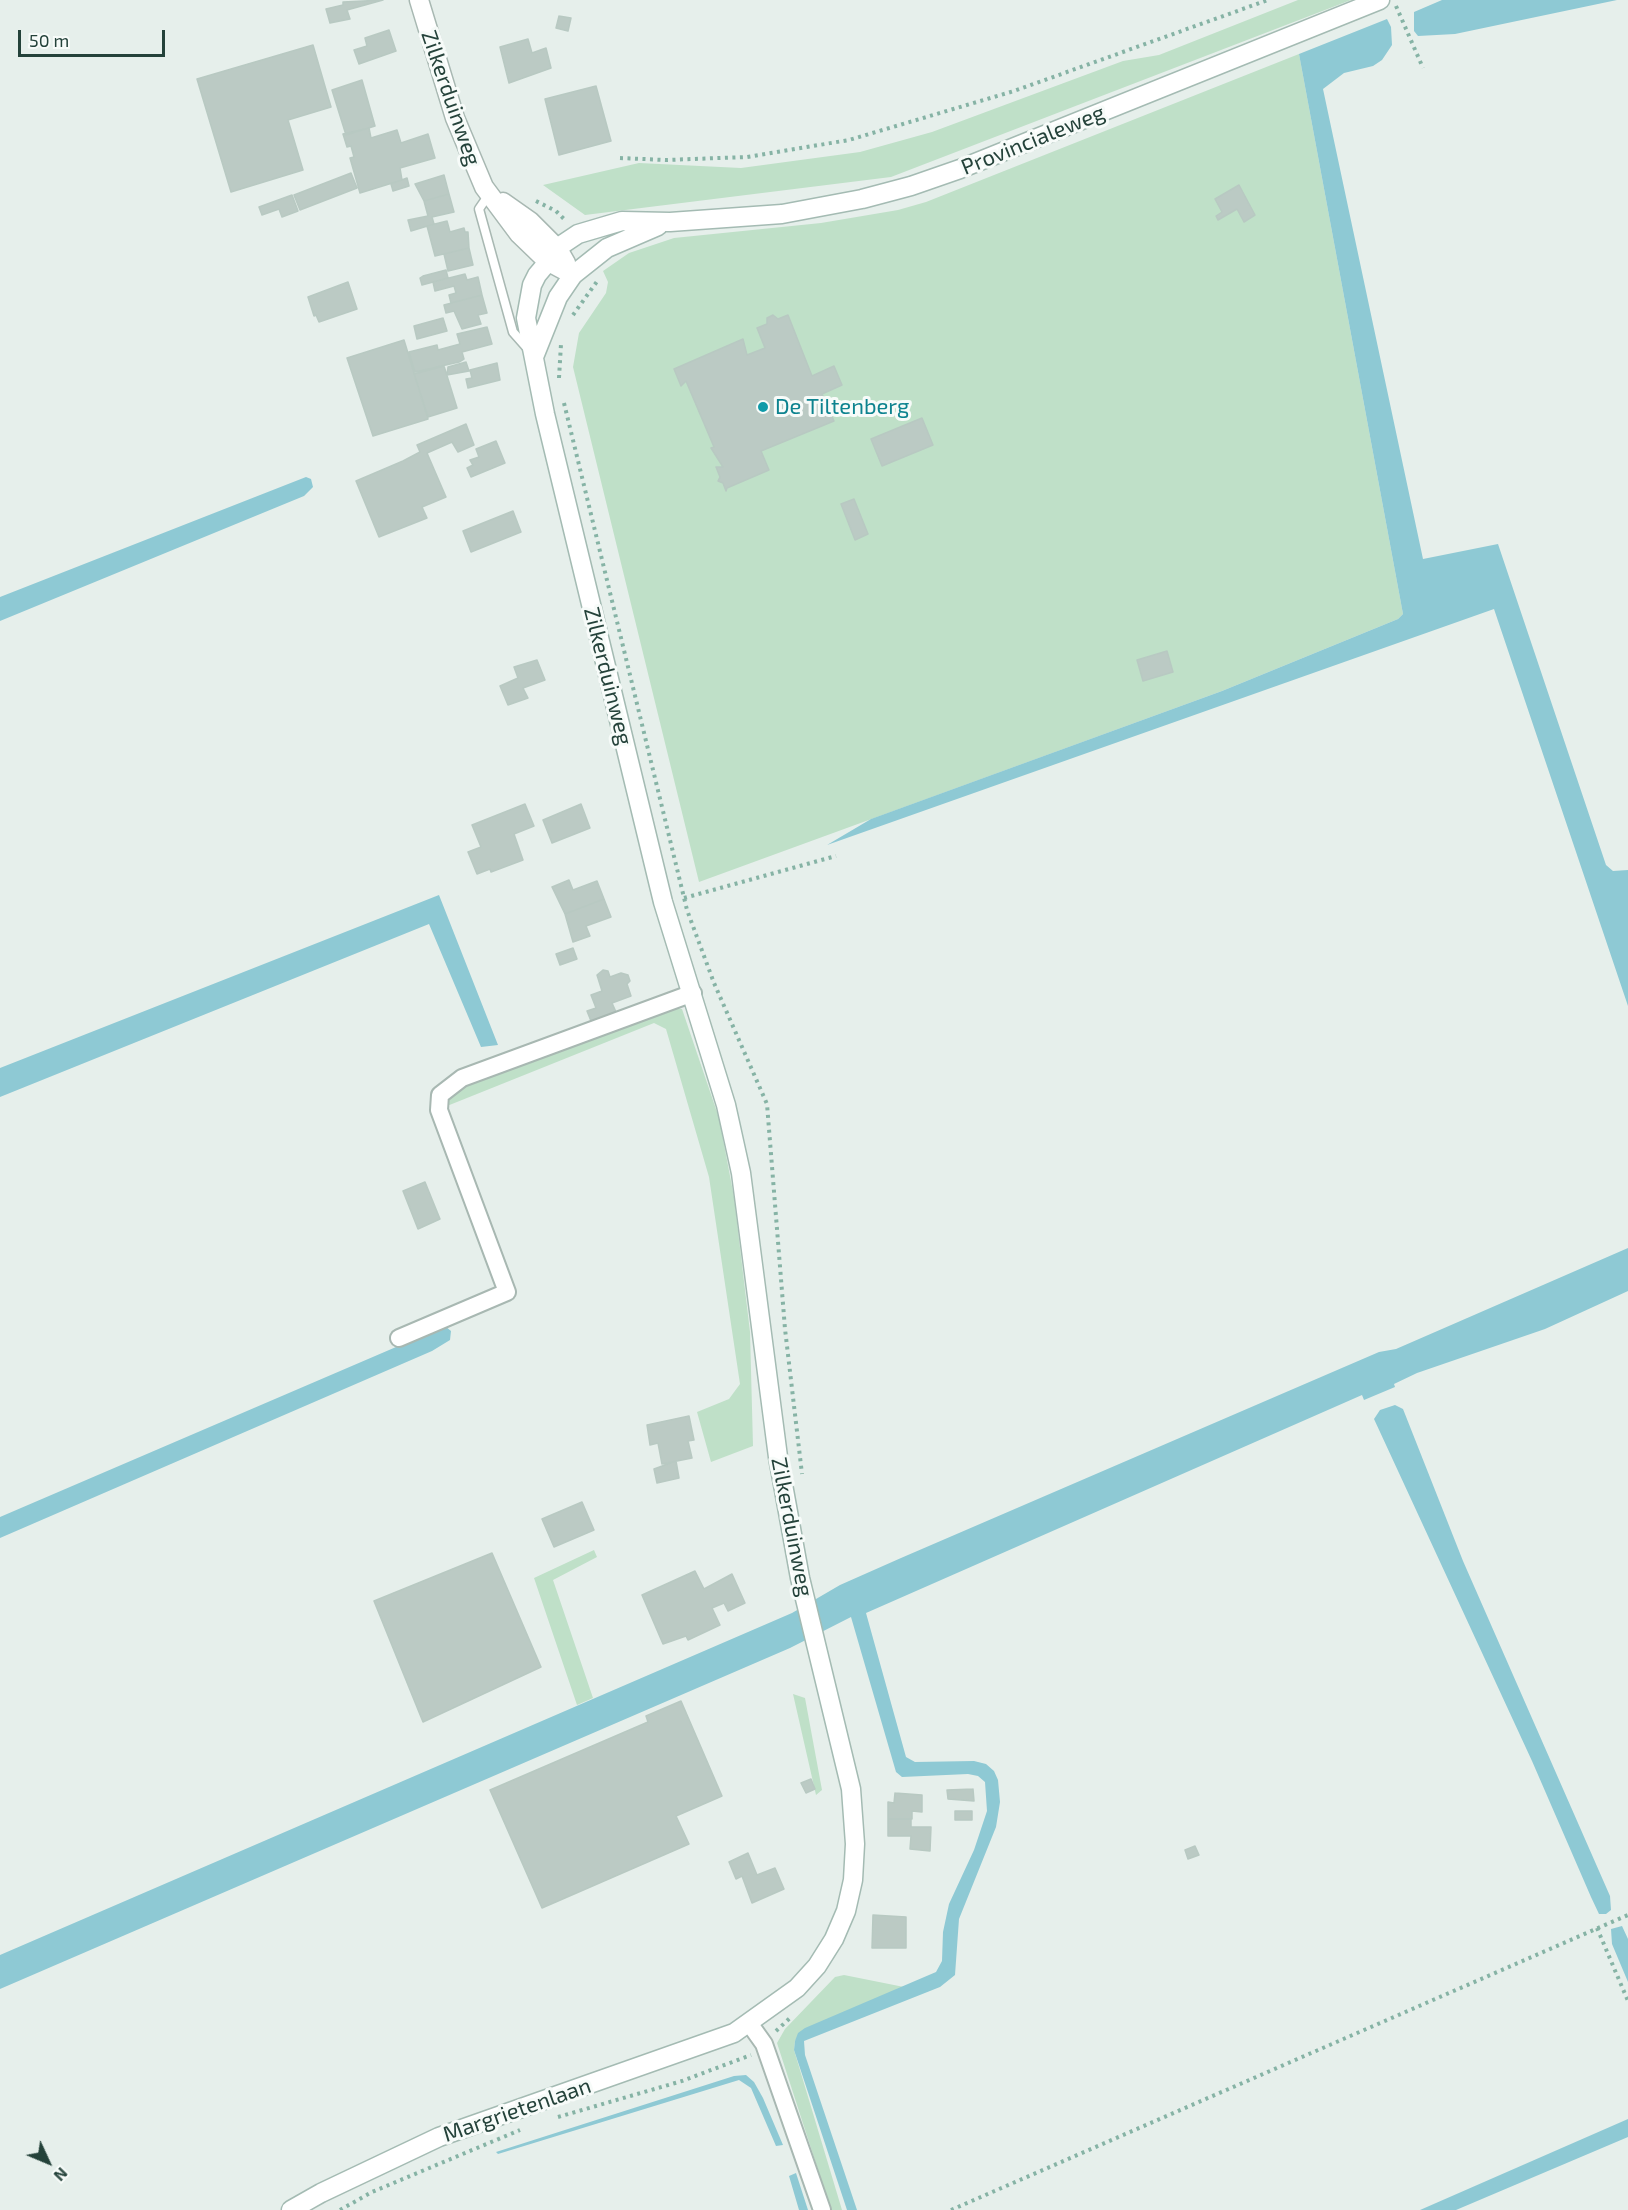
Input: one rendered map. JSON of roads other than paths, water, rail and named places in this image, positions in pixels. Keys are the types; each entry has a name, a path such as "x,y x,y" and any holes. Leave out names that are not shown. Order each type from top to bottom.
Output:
{"main road":[{"name":"Zilkerduinweg","path":"419,0 455,118 477,173 519,234 553,255 573,275"},
{"name":"Provincialeweg","path":"553,255 578,234 622,221 670,222 812,209 910,186 960,170 1380,0"},
{"name":"Provincialeweg","path":"573,275 607,248 670,222"},
{"name":"Zilkerduinweg","path":"553,255 532,285 526,318 545,414 663,902 726,1105 741,1173 778,1457 805,1599 851,1789 855,1844 853,1880 846,1911 834,1939 817,1966 797,1988 749,2023"},
{"path":"534,357 558,297 573,275"},
{"name":"Margrietenlaan","path":"291,2210 321,2193 439,2137 648,2065 734,2033 749,2023"}],"street":[{"path":"399,1338 507,1292 439,1110 440,1095 462,1078 693,993"},
{"path":"749,2023 764,2044 822,2210"}],"lane":[{"name":"Zilkerduinweg","path":"490,193 479,209 482,221 513,332 534,357"}],"water":[{"path":"1442,0 1617,0 1455,34 1418,36 1414,31 1414,12"},
{"path":"1387,19 1391,27 1392,45 1382,60 1373,66 1344,73 1323,89 1423,559 1498,544 1606,865 1613,871 1628,870 1628,1006 1494,609 827,845 871,819 1222,691 1398,619 1403,614 1299,54"},
{"path":"306,477 311,479 313,487 304,496 0,621 0,597"},
{"path":"439,895 498,1045 481,1047 429,924 0,1097 0,1068"},
{"path":"1628,1248 1628,1291 1545,1329 1417,1373 1394,1384 1395,1387 1364,1400 1362,1395 866,1613 906,1757 915,1762 974,1761 986,1764 994,1771 998,1780 1000,1802 996,1827 959,1919 955,1975 940,1987 804,2041 805,2055 857,2210 847,2210 794,2050 795,2041 798,2033 805,2028 936,1972 942,1961 943,1932 949,1904 974,1850 987,1811 985,1782 978,1776 968,1774 902,1777 896,1772 851,1617 790,1648 0,1989 0,1955 792,1613 840,1585 901,1558 1379,1352 1396,1349"},
{"path":"445,1326 451,1331 450,1340 432,1351 0,1538 0,1517"},
{"path":"1395,1405 1403,1409 1463,1561 1610,1896 1611,1910 1606,1914 1599,1914 1591,1897 1532,1761 1374,1419 1380,1410"},
{"path":"1622,1926 1628,1939 1628,1982 1612,1944 1611,1929"},
{"path":"746,2075 754,2082 763,2098 783,2145 776,2146 751,2088 739,2080 498,2154 496,2152 734,2076"},
{"path":"1628,2119 1628,2137 1456,2210 1420,2210"},
{"path":"796,2173 808,2210 799,2210 789,2176"}],"place":[{"name":"De Tiltenberg","path":"763,407"}]}
